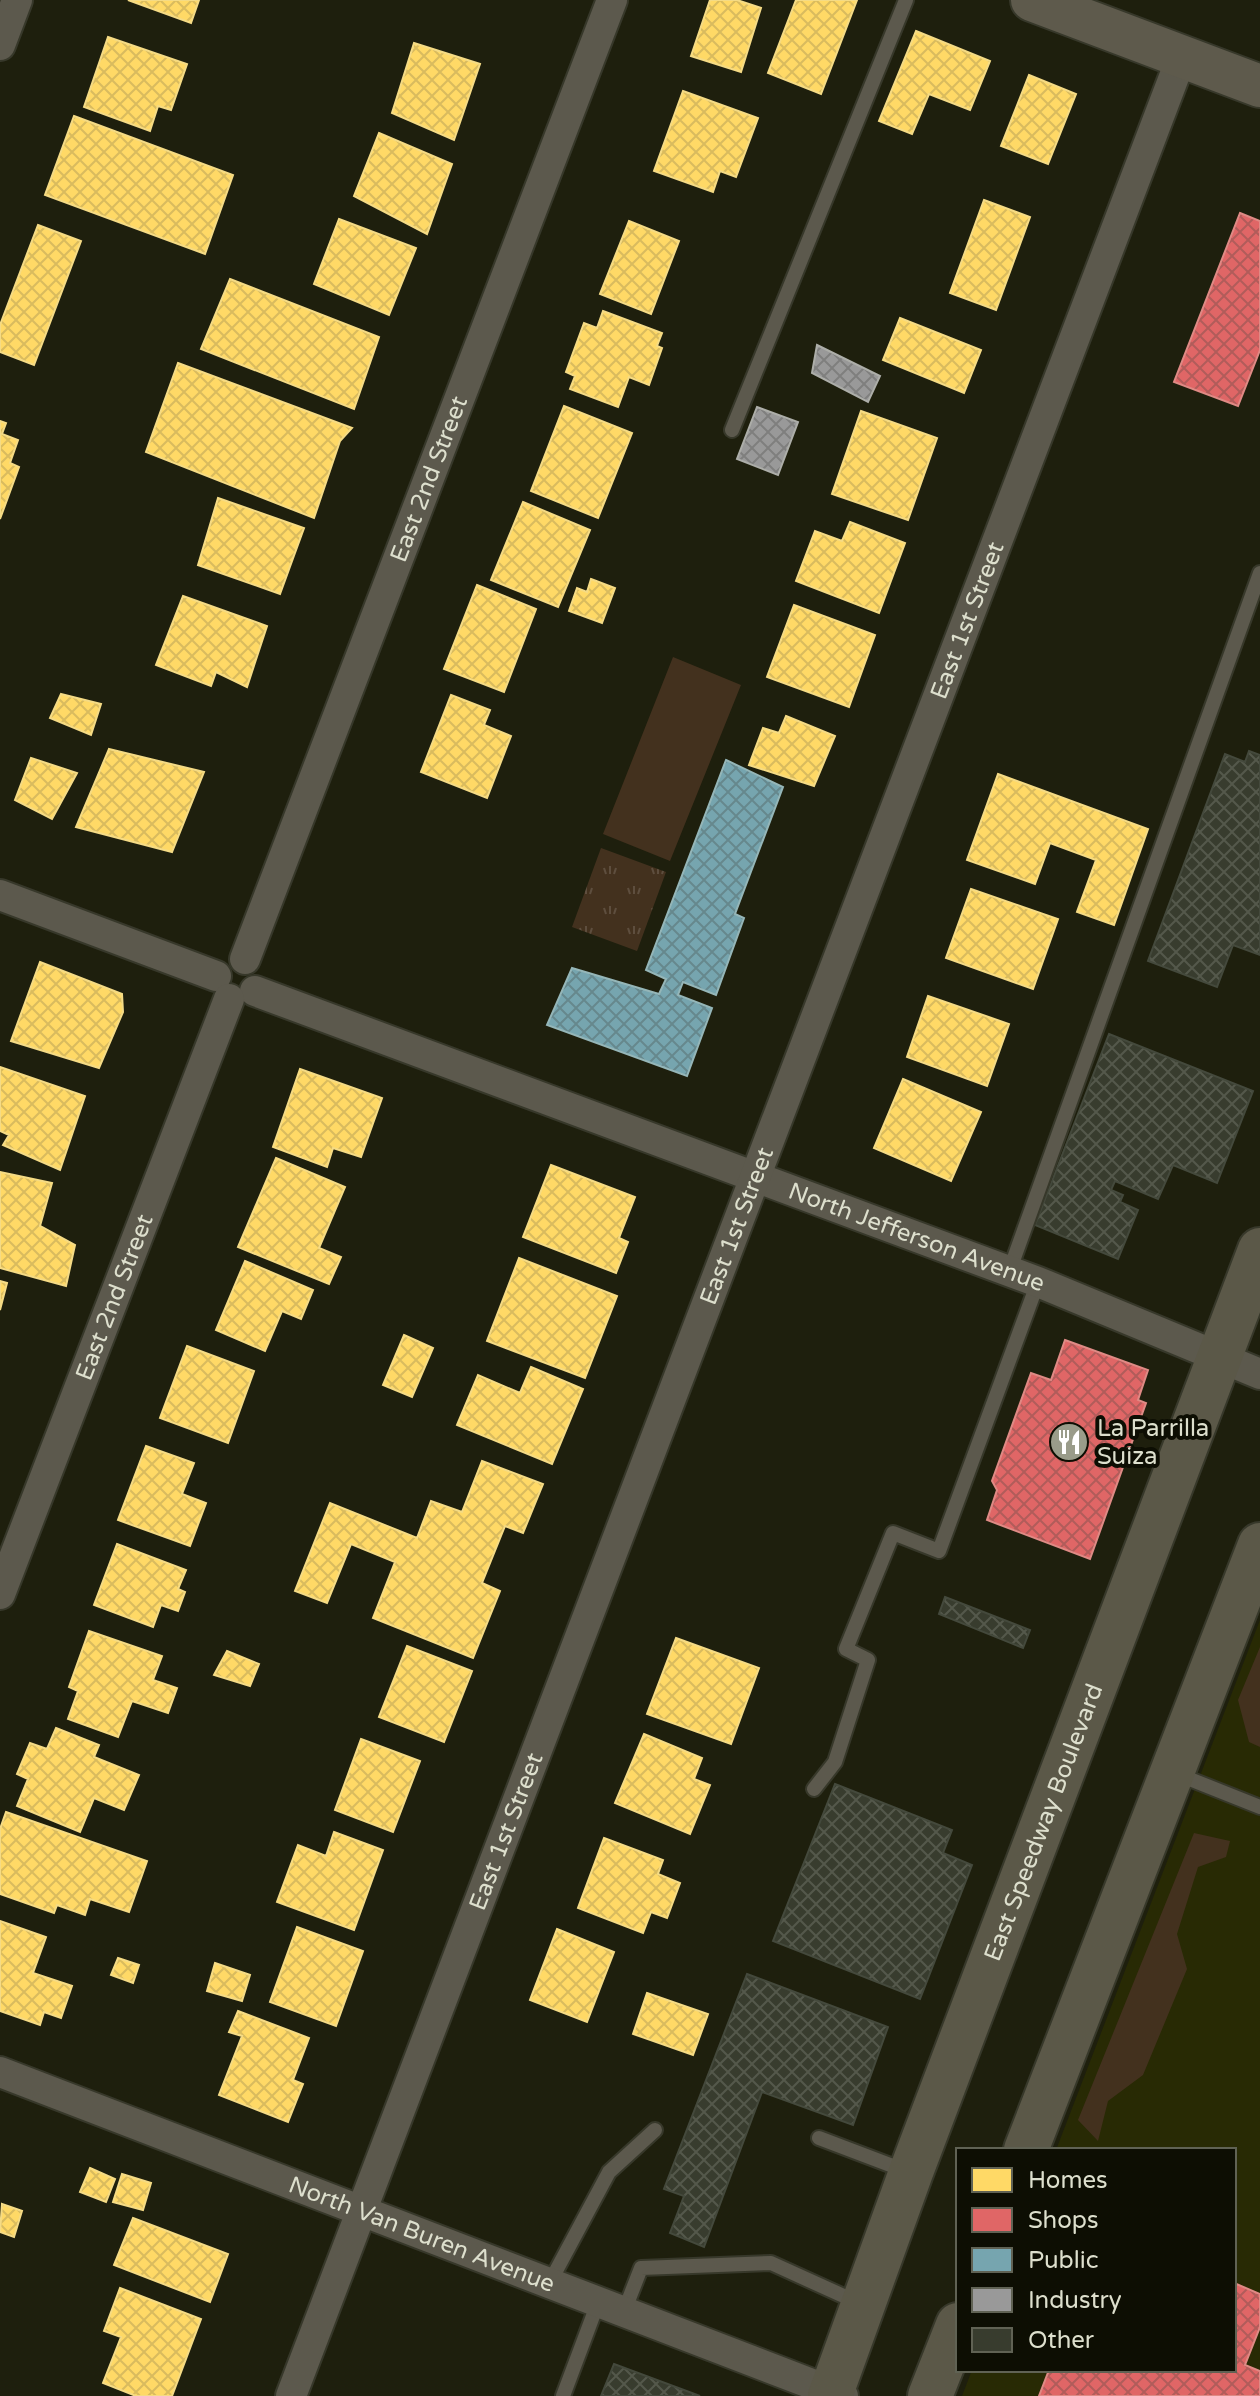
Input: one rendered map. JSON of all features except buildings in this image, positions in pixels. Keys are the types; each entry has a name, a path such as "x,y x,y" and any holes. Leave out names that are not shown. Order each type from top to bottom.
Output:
{"main road":[{"path":"1032,0 1260,86"},
{"name":"East Speedway Boulevard","path":"835,2394 911,2172 1260,1250"},
{"path":"1028,2148 1260,1545"},
{"path":"930,2396 956,2330"}],"street":[{"path":"0,45 17,0"},
{"name":"East 2nd Street","path":"0,1594 234,989 227,959 245,959 612,0"},
{"name":"East 1st Street","path":"291,2396 1182,56"},
{"name":"North Jefferson Avenue","path":"0,895 234,989 1038,1282 1260,1374"},
{"name":"North Van Buren Avenue","path":"0,2072 362,2214 612,2304 835,2394"}],"lane":[{"path":"732,430 906,0"},
{"path":"1009,1272 1260,573"},
{"path":"814,1789 835,1762 868,1660 846,1649 893,1533 939,1551 1038,1282"},
{"path":"1173,1773 1260,1807"},
{"path":"550,2282 609,2172 655,2130"},
{"path":"819,2138 911,2172"},
{"path":"563,2396 612,2304 641,2268 771,2263 863,2305"}],"shaded area":[{"path":"1260,1620 1260,2396 962,2396 971,2372 1236,2372 1236,2148 1057,2148"}],"green space":[{"path":"673,657 741,685 670,861 603,834"},
{"path":"601,848 666,872 637,951 572,927"},
{"path":"1260,1647 1260,1747 1249,1742 1238,1700"},
{"path":"1194,1833 1230,1841 1226,1857 1198,1867 1177,1934 1187,1969 1143,2075 1108,2101 1098,2141 1078,2120"}],"place":[{"name":"La Parrilla Suiza","path":"1069,1442"}]}
